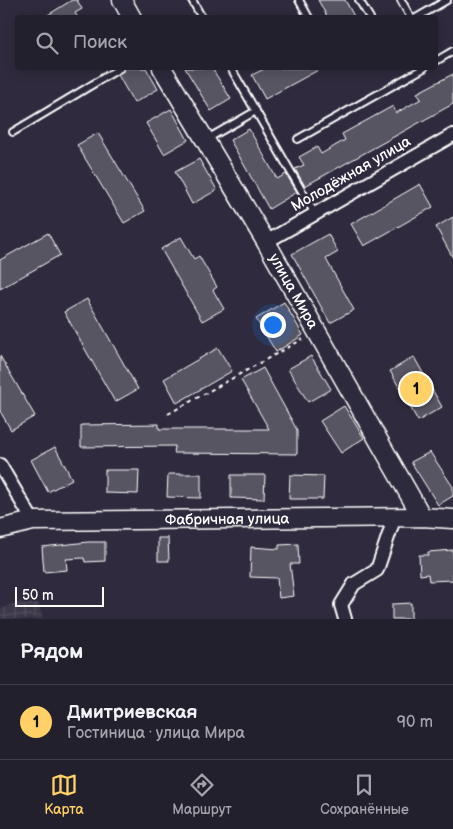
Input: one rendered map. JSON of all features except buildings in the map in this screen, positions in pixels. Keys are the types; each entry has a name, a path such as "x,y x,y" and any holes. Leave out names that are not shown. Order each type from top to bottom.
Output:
{"street":[{"path":"122,0 130,15"},
{"name":"улица Мира","path":"163,70 266,242 422,517"},
{"name":"Молодёжная улица","path":"266,242 453,135"},
{"path":"0,465 33,520"},
{"name":"Фабричная улица","path":"0,529 33,520 394,519 422,517 453,519"},
{"path":"345,619 341,605 354,584 377,570 394,519"}],"lane":[{"path":"192,0 200,15"},
{"path":"299,0 307,15"},
{"path":"359,0 368,15"},
{"path":"401,0 409,15"},
{"path":"421,15 447,0"},
{"path":"438,60 453,51"},
{"path":"13,132 117,70"},
{"path":"232,70 315,214"},
{"path":"298,139 420,70"},
{"path":"205,141 256,111"}],"path":[{"path":"168,414 308,336"}],"shaded area":[{"path":"36,596 43,619 0,619 0,609"}],"place":[{"name":"Дмитриевская","path":"416,389"}]}
